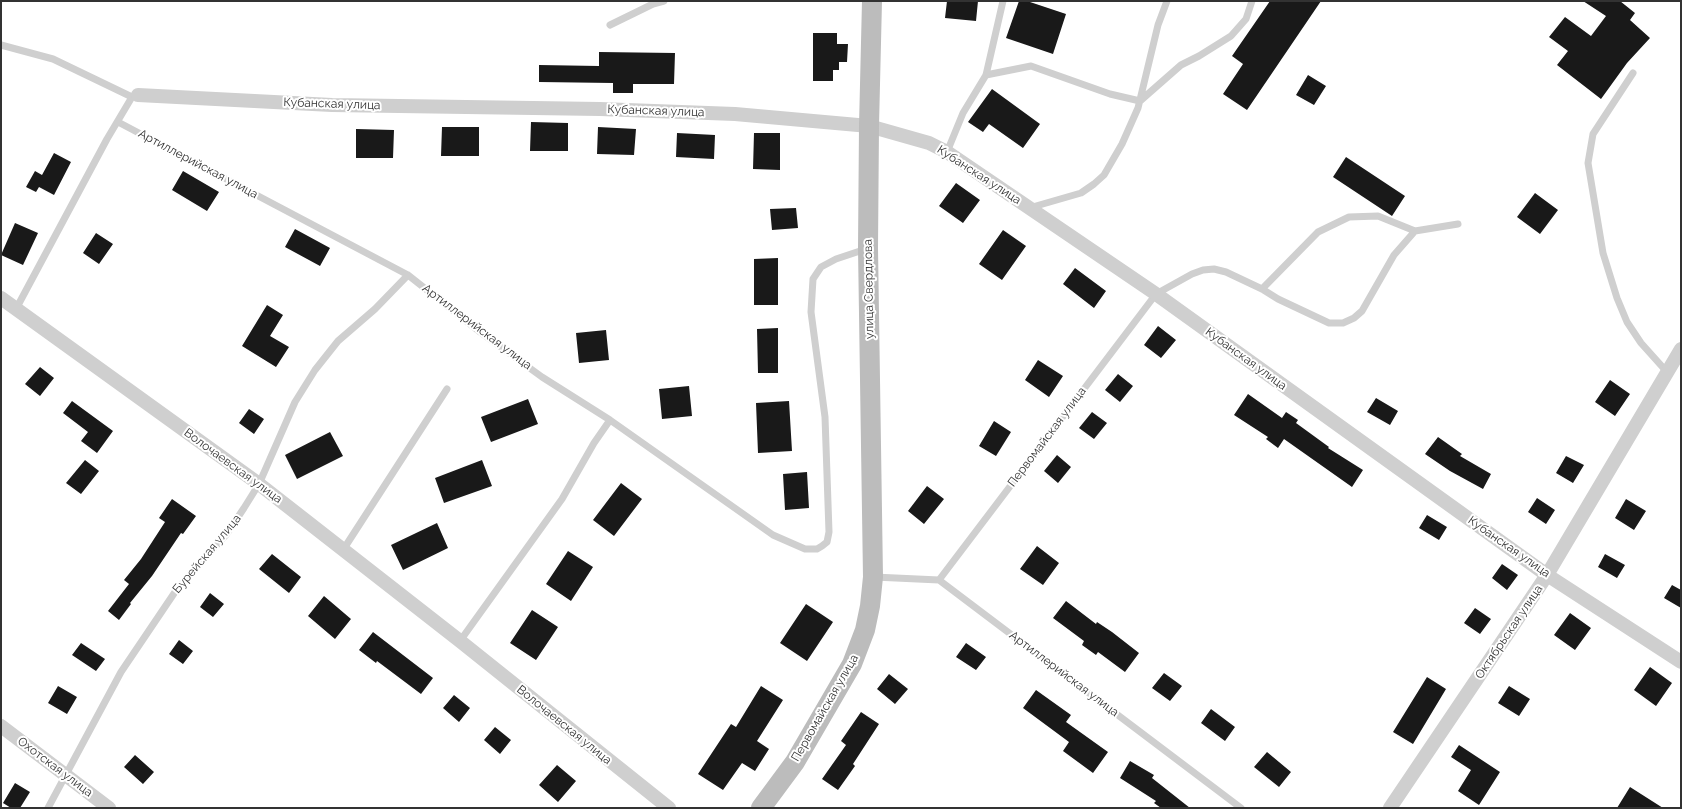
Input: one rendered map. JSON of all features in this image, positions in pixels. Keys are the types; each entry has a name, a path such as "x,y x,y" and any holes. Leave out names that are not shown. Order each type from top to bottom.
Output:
{"main road":[{"name":"улица Свердлова","path":"872,1 868,248 873,577"},
{"name":"Первомайская улица","path":"762,808 795,762 852,664 865,630 870,606 873,577"}],"street":[{"name":"Кубанская улица","path":"135,96 332,105 592,109 735,114 869,126 929,143 947,152 1156,294 1547,575 1681,662"},
{"name":"Волочаевская улица","path":"1,298 259,484 460,641 669,808"},
{"name":"Октябрьская улица","path":"1390,808 1547,575 1681,349"},
{"name":"Охотская улица","path":"1,726 109,808"}],"lane":[{"path":"610,25 653,4 664,1"},
{"path":"947,152 963,112 986,75 1003,1"},
{"path":"1029,208 1081,193 1104,175 1122,144 1138,108 1158,25 1167,1"},
{"path":"1140,101 1181,65 1199,56 1231,36 1246,19 1252,1"},
{"path":"1,46 53,60 135,96 118,122 16,309"},
{"path":"986,75 1031,66 1110,94 1140,101"},
{"path":"1633,73 1593,134 1588,163 1603,252 1617,298 1627,322 1641,343 1667,372"},
{"name":"Артиллерийская улица","path":"118,122 408,275 474,327 542,377 610,420 773,535 804,549 816,549 822,546 827,542 829,532 825,417 811,312 813,279 821,266 868,248"},
{"path":"1262,289 1318,232 1349,217 1378,216 1415,231 1458,224"},
{"path":"1156,294 1192,274 1203,270 1214,269 1226,272 1329,323 1343,323 1354,318 1362,311 1394,255 1415,231"},
{"name":"Бурейская улица","path":"48,808 121,672 177,588 226,535 259,484 295,402 315,370 338,341 375,308 408,275"},
{"name":"Первомайская улица","path":"939,580 1156,294"},
{"path":"343,550 447,389"},
{"path":"460,641 562,499 594,443 610,420"},
{"path":"873,577 939,580"},
{"name":"Артиллерийская улица","path":"939,580 1241,808"}],"building":[{"path":"947,1 978,1 976,21 945,18"},
{"path":"1019,1 1027,1 1066,14 1053,54 1006,38"},
{"path":"1270,1 1321,1 1247,110 1223,94 1243,64 1232,56"},
{"path":"1583,1 1620,1 1635,13 1630,20 1650,38 1627,63 1601,99 1557,65 1568,51 1549,37 1565,17 1591,36 1606,16"},
{"path":"813,33 837,33 837,44 848,44 847,62 839,62 839,70 833,70 833,81 813,81"},
{"path":"599,52 675,53 674,84 633,84 633,93 613,93 613,83 539,82 539,65 599,66"},
{"path":"1308,75 1326,86 1314,105 1296,95"},
{"path":"992,89 1040,124 1023,148 989,124 983,132 968,122"},
{"path":"531,122 568,123 568,151 530,151"},
{"path":"442,127 479,127 479,156 441,156"},
{"path":"598,127 636,129 634,155 597,154"},
{"path":"356,129 394,130 393,158 356,158"},
{"path":"677,133 715,135 714,159 676,157"},
{"path":"754,133 780,133 780,170 753,169"},
{"path":"54,153 71,162 54,195 39,187 36,192 26,187 35,171 42,175"},
{"path":"1346,157 1405,196 1392,216 1333,177"},
{"path":"183,171 219,192 207,211 172,190"},
{"path":"956,183 980,200 963,223 939,206"},
{"path":"1535,193 1558,210 1540,234 1517,217"},
{"path":"796,208 798,228 772,230 770,209"},
{"path":"15,223 38,233 23,265 1,255"},
{"path":"295,229 330,248 320,266 285,247"},
{"path":"1003,230 1026,246 1002,280 979,264"},
{"path":"96,233 113,244 99,264 83,253"},
{"path":"778,258 778,305 754,305 754,259"},
{"path":"1075,268 1106,291 1094,308 1063,284"},
{"path":"267,305 283,315 270,336 289,347 276,367 242,346"},
{"path":"1158,326 1176,340 1161,358 1144,345"},
{"path":"778,328 778,373 758,373 757,329"},
{"path":"606,330 609,360 579,363 576,333"},
{"path":"1038,360 1063,376 1049,397 1025,380"},
{"path":"40,367 54,378 40,396 25,384"},
{"path":"1118,374 1133,386 1120,402 1105,390"},
{"path":"1610,380 1630,394 1615,416 1595,402"},
{"path":"689,386 692,416 662,419 659,389"},
{"path":"1248,394 1282,418 1286,412 1298,420 1296,423 1329,447 1328,448 1363,470 1352,487 1284,439 1278,448 1266,439 1268,437 1234,415"},
{"path":"1376,398 1398,411 1390,425 1367,412"},
{"path":"528,399 538,424 491,442 481,417"},
{"path":"72,401 113,431 97,453 81,441 88,432 63,413"},
{"path":"789,401 792,451 758,453 756,403"},
{"path":"249,409 264,419 254,434 239,423"},
{"path":"1092,412 1107,423 1094,439 1079,428"},
{"path":"994,421 1011,432 996,456 979,446"},
{"path":"330,432 343,456 297,479 285,455"},
{"path":"1438,437 1462,454 1460,456 1491,474 1483,489 1450,471 1425,454"},
{"path":"1057,455 1071,467 1058,483 1044,471"},
{"path":"1566,456 1584,465 1573,483 1556,473"},
{"path":"85,460 99,471 81,494 66,483"},
{"path":"482,460 492,486 444,503 435,478"},
{"path":"807,472 809,508 785,510 783,474"},
{"path":"621,483 642,499 614,536 593,520"},
{"path":"927,486 944,499 924,524 908,511"},
{"path":"1537,498 1555,510 1546,524 1528,512"},
{"path":"172,499 196,516 183,534 181,533 152,576 130,603 131,604 119,620 108,611 129,584 124,580 141,559 165,522 159,518"},
{"path":"1626,499 1646,511 1634,530 1615,518"},
{"path":"1427,515 1447,527 1439,540 1419,528"},
{"path":"437,523 448,548 403,570 391,545"},
{"path":"1037,546 1059,563 1043,585 1020,569"},
{"path":"568,551 593,567 571,601 546,584"},
{"path":"272,554 301,577 289,593 259,569"},
{"path":"1605,554 1625,565 1617,578 1598,567"},
{"path":"1502,564 1518,575 1507,590 1492,578"},
{"path":"1672,585 1681,590 1681,608 1664,598"},
{"path":"210,593 224,604 213,617 200,607"},
{"path":"324,596 351,619 335,639 308,616"},
{"path":"1066,601 1096,624 1097,622 1112,632 1139,653 1125,672 1098,652 1096,655 1082,645 1084,641 1053,618"},
{"path":"806,604 833,622 807,661 780,643"},
{"path":"1475,608 1491,619 1480,634 1464,623"},
{"path":"532,610 558,627 536,660 510,643"},
{"path":"1570,613 1591,628 1575,650 1554,635"},
{"path":"373,632 433,678 421,694 377,661 376,663 359,650"},
{"path":"179,640 193,651 183,664 169,654"},
{"path":"81,643 105,659 96,671 72,655"},
{"path":"966,643 986,657 976,670 956,657"},
{"path":"1650,667 1672,683 1656,706 1634,690"},
{"path":"1164,673 1182,686 1170,701 1152,688"},
{"path":"889,674 908,689 895,704 877,689"},
{"path":"1427,677 1446,689 1413,744 1393,732"},
{"path":"58,686 77,697 67,714 48,703"},
{"path":"761,686 783,700 757,741 769,749 755,771 742,763 723,790 698,774 731,724 736,727"},
{"path":"1509,686 1530,699 1519,716 1498,703"},
{"path":"1036,690 1071,715 1066,722 1108,752 1093,773 1063,751 1069,742 1023,708"},
{"path":"454,695 470,708 459,722 443,708"},
{"path":"1211,709 1235,727 1225,741 1201,723"},
{"path":"861,712 879,724 853,764 855,766 838,790 822,779 846,745 841,741"},
{"path":"495,727 511,740 500,754 484,740"},
{"path":"1459,745 1500,772 1479,805 1458,791 1471,770 1451,757"},
{"path":"1267,752 1291,772 1279,787 1254,767"},
{"path":"135,755 154,772 143,784 124,767"},
{"path":"1130,761 1154,775 1152,778 1190,808 1161,808 1154,803 1156,801 1120,778"},
{"path":"557,765 576,781 558,802 539,785"},
{"path":"15,783 30,792 20,808 11,808 3,803"},
{"path":"1630,787 1663,808 1617,808"}]}
